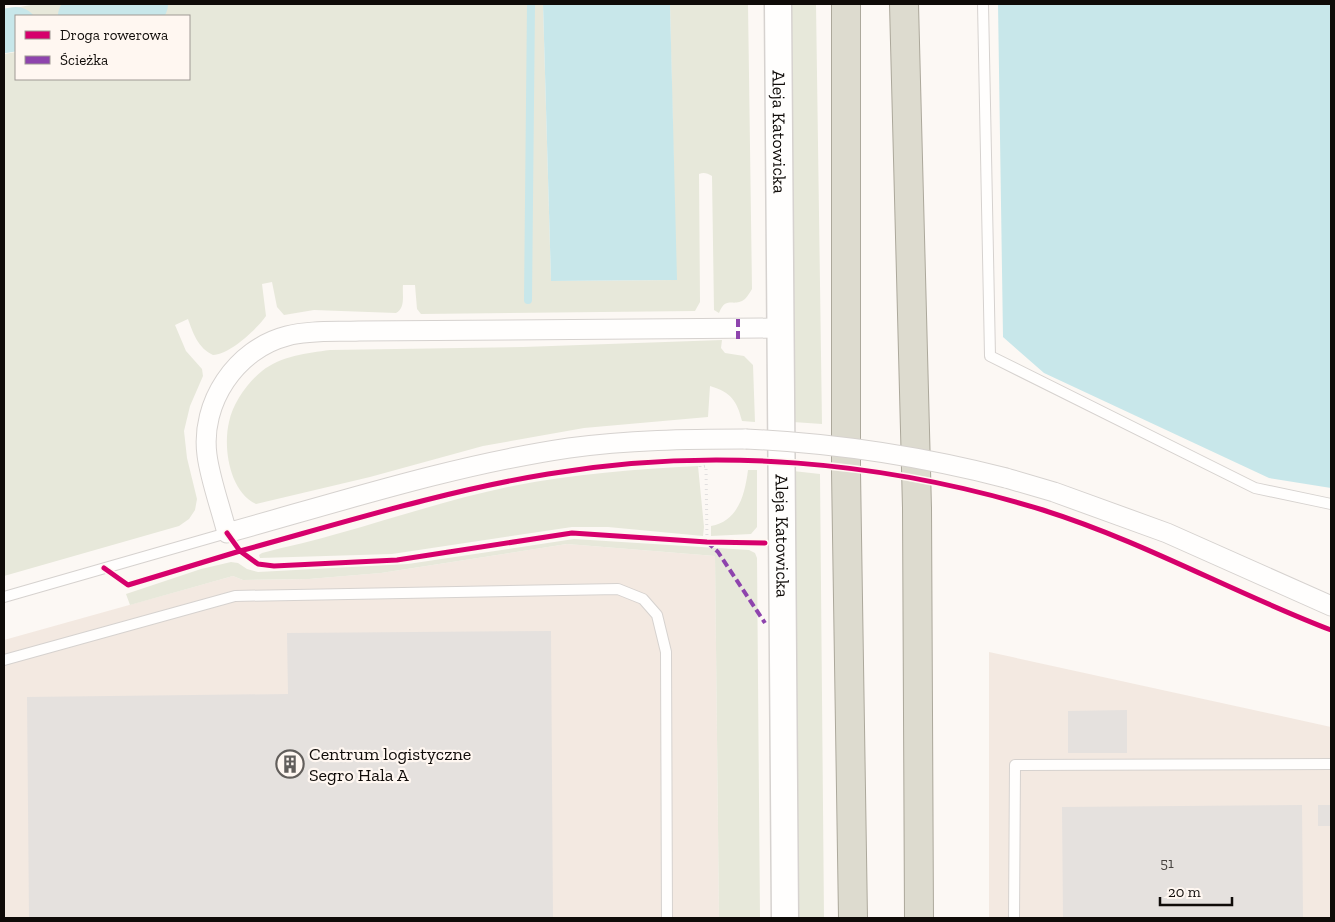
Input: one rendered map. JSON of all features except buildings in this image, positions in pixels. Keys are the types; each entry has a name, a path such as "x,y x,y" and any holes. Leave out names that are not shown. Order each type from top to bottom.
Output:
{"highway":[{"path":"846,4 846,472 852,918"},
{"path":"904,4 917,508 919,918"}],"street":[{"name":"Aleja Katowicka","path":"778,4 785,918"},
{"path":"781,328 359,331 313,332 287,336 264,345 243,360 229,374 218,390 210,412 207,433 207,455 227,533 447,473 569,448 653,440 746,439 793,441 872,450 927,459 1006,478 1099,508 1167,533 1331,606"}],"lane":[{"path":"983,4 990,356 1255,488 1331,504"},
{"path":"4,597 227,533"},
{"path":"4,660 235,596 618,589 643,599 657,615 666,652 667,918"},
{"path":"1014,918 1014,765 1331,764"}],"path":[{"path":"700,460 700,467 706,466 707,542"}],"shaded area":[{"path":"36,4 543,4 551,281 676,280 670,4 748,4 752,289 746,298 741,301 724,304 719,313 714,310 712,176 704,173 699,174 700,302 695,311 421,314 417,309 415,285 403,285 401,308 396,313 314,310 284,315 277,307 272,282 262,284 266,316 256,328 227,351 213,355 203,348 197,340 188,319 175,325 186,351 202,369 203,376 190,406 184,431 187,458 197,499 195,510 189,519 179,526 4,576 4,54 15,52 15,80 190,80 190,15 15,15 15,51 4,53 4,10"},
{"path":"790,4 816,4 822,424 793,422"},
{"path":"722,340 721,348 725,353 744,356 753,365 755,422 742,421 738,408 732,398 723,391 710,386 708,417 584,428 483,446 370,477 256,504 247,498 240,489 230,468 227,432 237,401 251,381 262,371 277,362 294,356 330,350 523,347"},
{"path":"698,466 704,527 703,536 608,527 572,527 392,554 260,558 259,555 447,502 513,486 558,478"},
{"path":"748,470 757,470 757,527 751,534 711,536 711,526 721,523 728,518 739,505 745,488"},
{"path":"793,471 820,474 824,918 797,918"},
{"path":"574,539 749,550 755,553 757,558 760,918 719,918 715,556 567,544 381,573 309,579 243,580 233,576 130,605 126,594 201,569 231,562 258,572 408,564"},
{"path":"567,544 715,556 719,918 4,918 4,640 233,576 243,580 309,579 381,573"},
{"path":"989,652 1331,727 1331,918 989,918"}],"water":[{"path":"543,4 670,4 677,280 551,281"},
{"path":"998,4 1331,4 1331,488 1269,478 1044,373 1003,337"}],"waterway":[{"path":"86,15 146,4"},
{"path":"528,300 531,4"},
{"path":"4,31 15,29"}],"marked path":[{"path":"738,317 738,339"},
{"path":"707,542 718,552 765,623"}],"cycle path":[{"path":"227,533 240,551 393,508 470,489 548,474 610,465 735,460 798,463 922,480 983,493 1043,510 1116,537 1331,630"},
{"path":"104,568 128,585 240,551 258,564 274,566 397,560 572,533 707,542 765,543"}],"place":[{"name":"Centrum logistyczne Segro Hala A","path":"290,764"}]}
